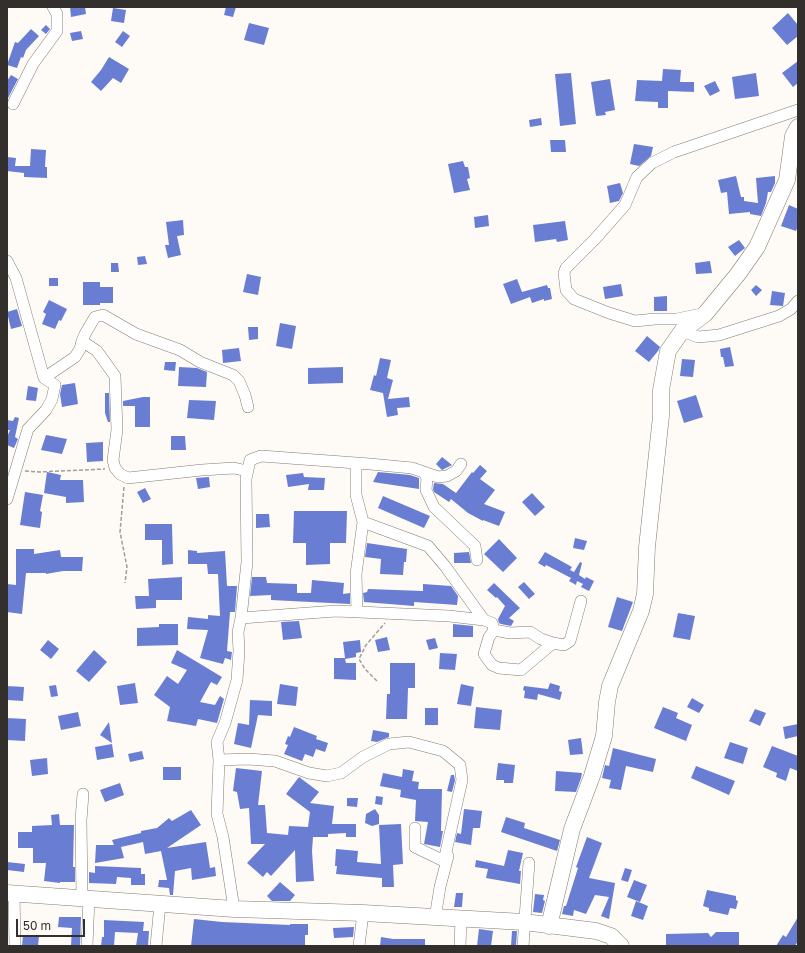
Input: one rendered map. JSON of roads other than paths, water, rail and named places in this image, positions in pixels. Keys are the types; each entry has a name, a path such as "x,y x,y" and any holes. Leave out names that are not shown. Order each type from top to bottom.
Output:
{"street":[{"path":"13,104 33,64 58,31 58,14 53,7"},
{"path":"705,314 677,319 635,321 609,313 574,299 566,290 564,273 566,268 596,239 625,205 637,177 652,163 674,152 798,110"},
{"path":"549,926 572,829 592,776 604,736 610,686 641,611 645,594 647,547 661,416 661,390 668,351 682,331 705,314 738,274 756,247 792,182 794,136 798,128"},
{"path":"7,261 16,278 44,378 55,385 52,399 46,410 28,429 7,499"},
{"path":"682,331 698,337 719,335 780,316 798,301"},
{"path":"44,378 75,357 95,317 103,315 136,334 180,350 200,362 233,375 239,381 248,407"},
{"path":"82,341 97,351 115,376 117,430 113,460 115,468 125,477 128,478 208,469 234,468 247,471"},
{"path":"234,909 223,837 217,814 219,760 217,742 225,723 237,680 239,651 238,632 247,562 247,471 250,460 261,456 412,468 438,477 447,476 456,471 461,464"},
{"path":"356,463 356,495 363,522 356,574 357,612"},
{"path":"424,472 428,478 426,490 434,507 475,546 477,560"},
{"path":"363,522 428,546 445,566 484,620"},
{"path":"494,630 510,633 530,632 553,643 564,645 570,641 581,601"},
{"path":"241,618 336,611 392,613 449,616 484,620 492,623 494,630"},
{"path":"494,630 489,637 484,654 492,665 498,668 521,670 553,643"},
{"path":"219,760 248,759 275,761 309,773 327,776 341,773 363,757 389,744 409,742 443,751 460,765 462,780 435,918"},
{"path":"83,794 81,820 86,898 87,946"},
{"path":"415,828 415,847 445,862"},
{"path":"445,862 450,850"},
{"path":"523,946 529,862"},
{"path":"15,946 10,893 234,909 363,913 524,922 596,931 611,936 621,946"},
{"path":"156,946 160,904"},
{"path":"359,946 363,913"},
{"path":"460,946 461,919"}]}
